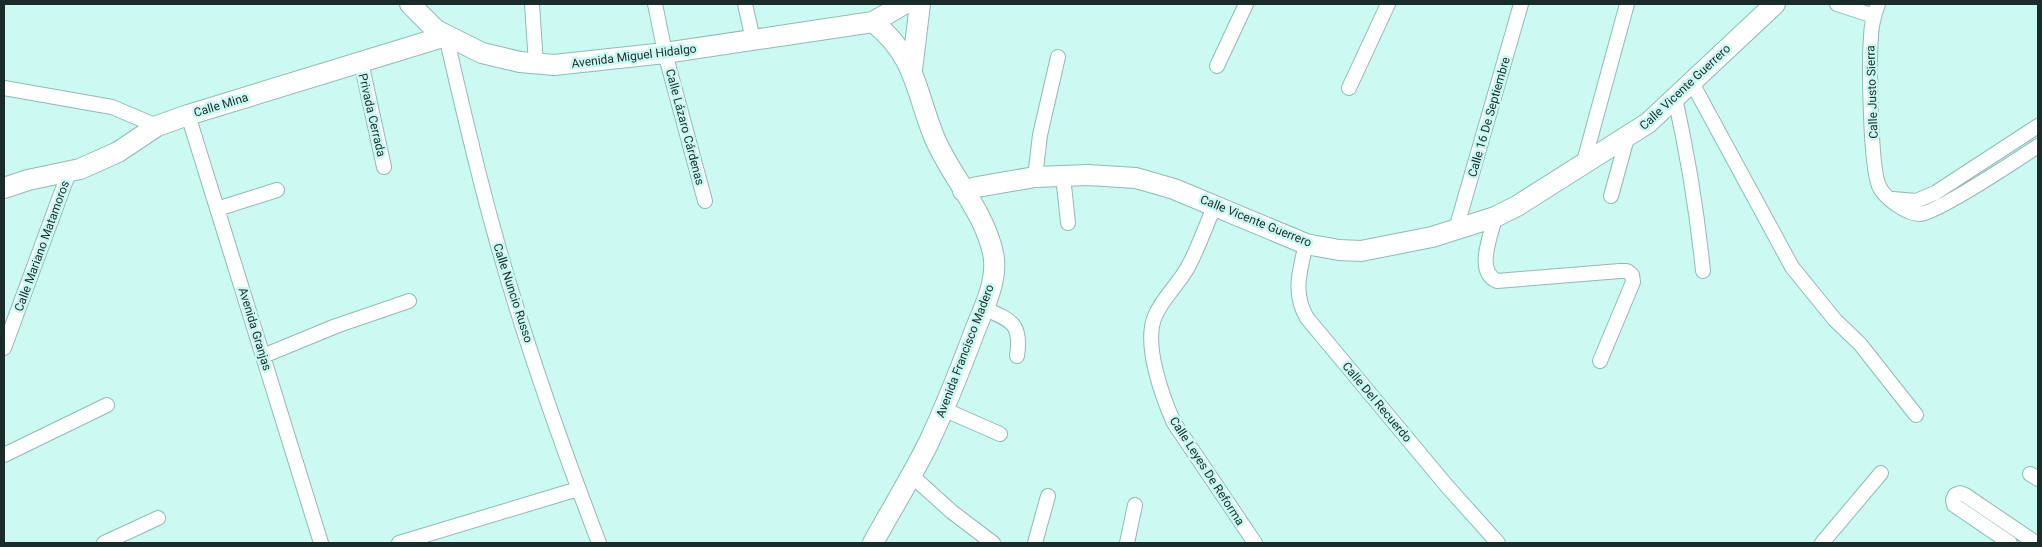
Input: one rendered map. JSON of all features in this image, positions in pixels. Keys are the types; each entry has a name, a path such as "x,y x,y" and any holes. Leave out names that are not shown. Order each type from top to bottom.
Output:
{"street":[{"name":"Avenida Miguel Hidalgo","path":"410,4 424,20 446,36 482,54 536,64 566,64 665,54 873,22"},
{"path":"532,4 536,64"},
{"name":"Calle Lázaro Cárdenas","path":"655,4 665,54 705,201"},
{"path":"745,4 753,40"},
{"path":"873,22 904,4"},
{"name":"Avenida Francisco Madero","path":"912,70 920,4"},
{"path":"1217,66 1246,4"},
{"path":"1349,88 1388,4"},
{"name":"Calle 16 De Septiembre","path":"1456,229 1521,4"},
{"path":"1583,165 1628,4"},
{"name":"Calle Vicente Guerrero","path":"963,191 1035,177 1114,176 1156,182 1306,244 1339,250 1360,251 1406,243 1495,217 1627,138 1648,123 1775,4"},
{"name":"Calle Justo Sierra","path":"1837,4 1876,10 1871,36 1870,87 1877,181 1879,188 1908,212 1922,214 1944,204 2038,146"},
{"name":"Avenida Francisco Madero","path":"873,22 888,34 912,70 930,128 944,159 986,231 994,256 993,280 984,308 943,409 928,444 873,543"},
{"name":"Calle Mina","path":"4,188 28,180 69,172 118,152 157,126 188,115 446,36"},
{"name":"Calle Nuncio Russo","path":"446,36 478,173 506,274 578,489 599,543"},
{"path":"1035,177 1040,135 1058,57"},
{"name":"Privada Cerrada","path":"361,62 384,168"},
{"path":"1692,81 1792,267 1829,313 1860,344 1916,414"},
{"path":"4,88 112,107 157,126"},
{"path":"1674,98 1688,153 1697,205 1703,271"},
{"name":"Avenida Granjas","path":"188,115 321,543"},
{"path":"1893,199 1916,200 1936,193 2038,126"},
{"path":"1611,196 1627,138"},
{"name":"Calle Mariano Matamoros","path":"4,348 69,172"},
{"path":"1063,176 1068,223"},
{"path":"217,209 277,190"},
{"name":"Calle Leyes De Reforma","path":"1215,205 1189,265 1155,316 1152,329 1153,355 1164,402 1174,423 1255,543"},
{"path":"1495,217 1484,265 1486,273 1497,281 1620,271 1627,271 1632,275 1633,282 1600,361"},
{"name":"Calle Del Recuerdo","path":"1306,244 1298,281 1298,290 1299,300 1308,318 1446,485 1498,543"},
{"path":"263,356 336,326 409,301"},
{"path":"984,308 1009,319 1016,328 1020,340 1017,356"},
{"path":"4,455 107,405"},
{"path":"943,409 1000,434"},
{"path":"1822,543 1881,473"},
{"path":"911,475 952,512 993,543"},
{"path":"399,543 578,489"},
{"path":"2010,543 1954,505 1955,495 1960,493 1965,495 2036,543"},
{"path":"1035,543 1048,496"},
{"path":"1127,543 1135,505"},
{"path":"104,543 158,518"}]}
